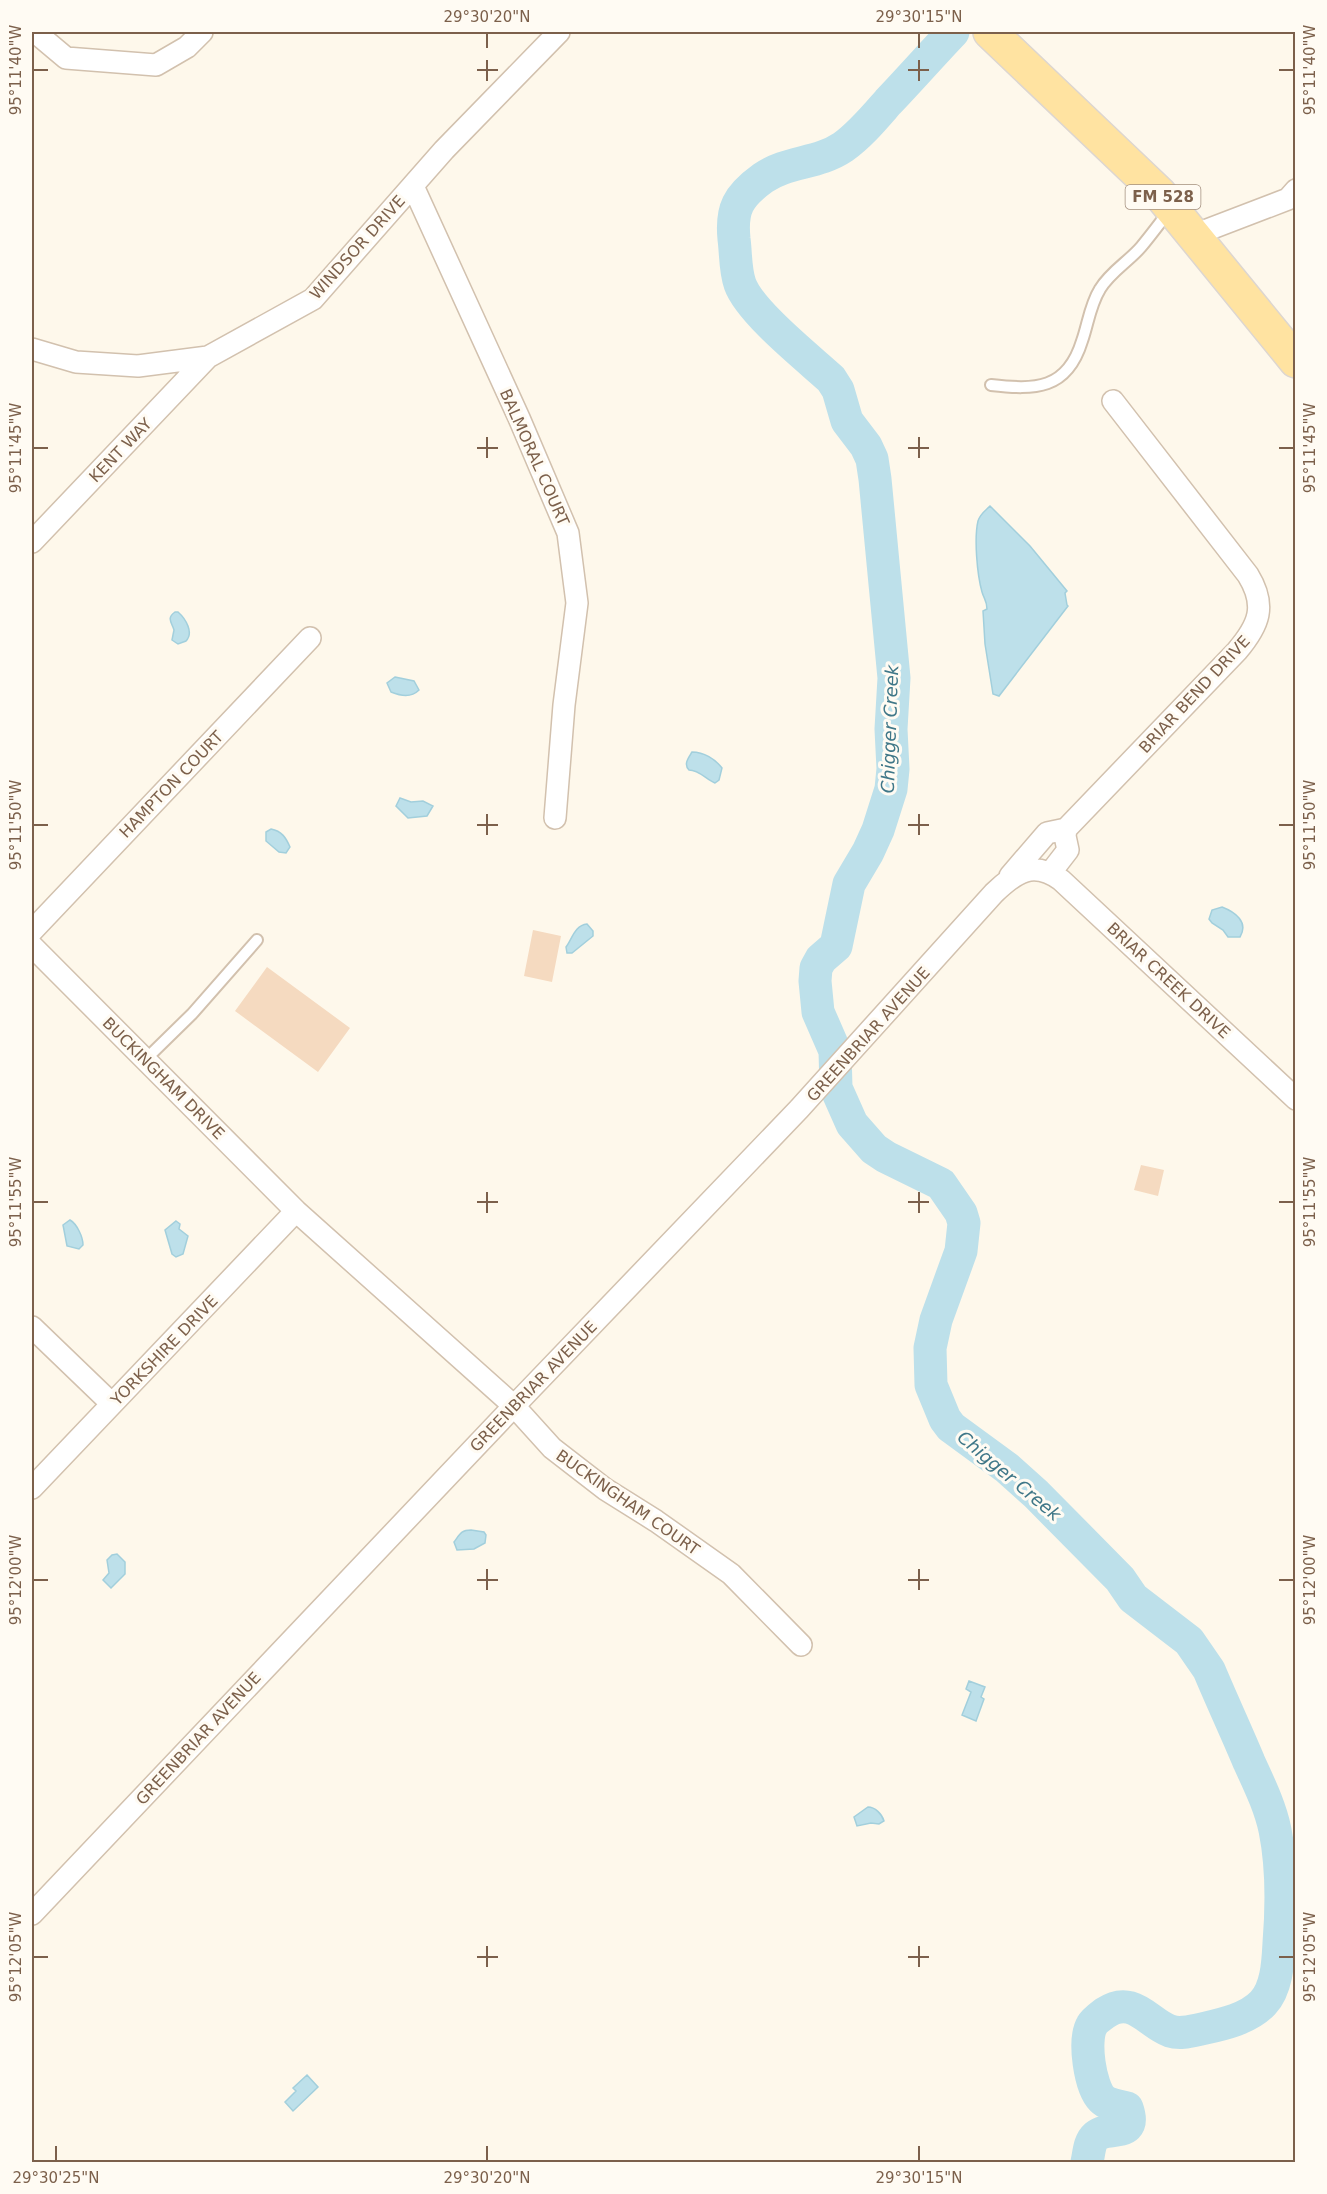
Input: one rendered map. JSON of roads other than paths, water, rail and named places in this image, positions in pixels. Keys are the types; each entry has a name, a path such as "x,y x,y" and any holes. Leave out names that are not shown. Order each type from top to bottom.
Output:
{"main road":[{"name":"FM 528","path":"1000,41 1160,193 1296,361"}],"street":[{"path":"35,32 66,58 156,65 187,46 202,32"},
{"name":"WINDSOR DRIVE","path":"32,349 76,362 138,366 208,357 313,299 444,150 559,32"},
{"name":"BALMORAL COURT","path":"413,186 519,418 568,533 577,603 564,705 555,818"},
{"path":"1194,235 1293,199"},
{"name":"KENT WAY","path":"32,542 208,357"},
{"name":"BRIAR BEND DRIVE","path":"1004,884 1047,833 1066,829 1237,651 1250,636 1259,612 1256,587 1248,575 1113,401"},
{"name":"HAMPTON COURT","path":"32,931 310,638"},
{"path":"1045,870 1068,850 1066,829"},
{"name":"GREENBRIAR AVENUE","path":"32,1914 799,1109 1004,884 1020,873 1045,870"},
{"name":"BRIAR CREEK DRIVE","path":"1045,870 1061,880 1296,1099"},
{"name":"BUCKINGHAM DRIVE","path":"32,946 296,1211"},
{"name":"YORKSHIRE DRIVE","path":"32,1488 296,1211"},
{"name":"BUCKINGHAM COURT","path":"296,1211 514,1406 552,1448 605,1489 656,1521 731,1574 801,1645"},
{"path":"32,1328 112,1404"}],"lane":[{"path":"991,384 1014,387 1033,386 1053,382 1066,373 1076,360 1091,308 1099,290 1112,273 1141,246 1171,208"},
{"path":"146,1059 192,1014 257,940"}],"water":[{"path":"990,506 1030,546 1067,591 1065,593 1068,606 999,696 993,694 985,644 983,611 987,609 987,606 980,584 976,537 981,514"},
{"path":"175,612 184,618 189,630 186,641 178,644 172,640 174,630 170,618"},
{"path":"395,677 414,681 419,690 406,696 391,692 387,683"},
{"path":"692,752 713,759 722,768 719,780 715,783 687,768 688,758"},
{"path":"400,798 411,802 423,801 433,806 427,816 408,818 396,806"},
{"path":"271,829 281,833 287,841 290,847 286,853 279,852 266,841 266,832"},
{"path":"1222,907 1236,915 1242,922 1240,937 1228,937 1209,919 1212,910"},
{"path":"587,924 593,931 593,936 572,953 567,953 566,947 574,933"},
{"path":"70,1220 82,1238 83,1245 79,1249 67,1246 63,1225"},
{"path":"176,1221 180,1224 179,1229 188,1236 183,1254 176,1257 172,1254 165,1230"},
{"path":"471,1530 484,1532 485,1543 474,1549 457,1550 454,1542 463,1532"},
{"path":"117,1554 125,1562 125,1574 111,1588 103,1580 109,1573 107,1560"},
{"path":"969,1681 985,1687 981,1697 984,1699 976,1721 962,1715 971,1692 966,1689"},
{"path":"868,1807 878,1811 884,1821 879,1824 857,1826 854,1817"},
{"path":"307,2075 318,2087 293,2111 285,2102 296,2091 293,2088"}],"waterway":[{"name":"Chigger Creek","path":"953,32 867,126 843,147 823,157 772,172 748,191 735,211 733,229 738,279 746,295 767,321 831,379 838,390 847,421 866,446 872,459 894,678 891,789 878,830 849,884 836,946 821,959 816,968 815,981 818,1012 835,1051 836,1088 852,1124 874,1149 941,1184 961,1213 964,1223 961,1251 936,1320 930,1348 931,1385 945,1419 951,1427 1007,1468 1036,1494 1120,1579 1133,1598 1189,1641 1209,1670 1264,1795 1275,1830 1280,1871 1281,1915 1277,1966 1268,1997 1256,2009 1241,2018 1187,2032 1170,2031 1132,2008 1115,2008 1096,2020 1089,2032 1088,2041 1089,2063 1094,2084 1102,2099 1127,2108 1129,2124 1121,2130 1096,2136 1087,2162"}]}
